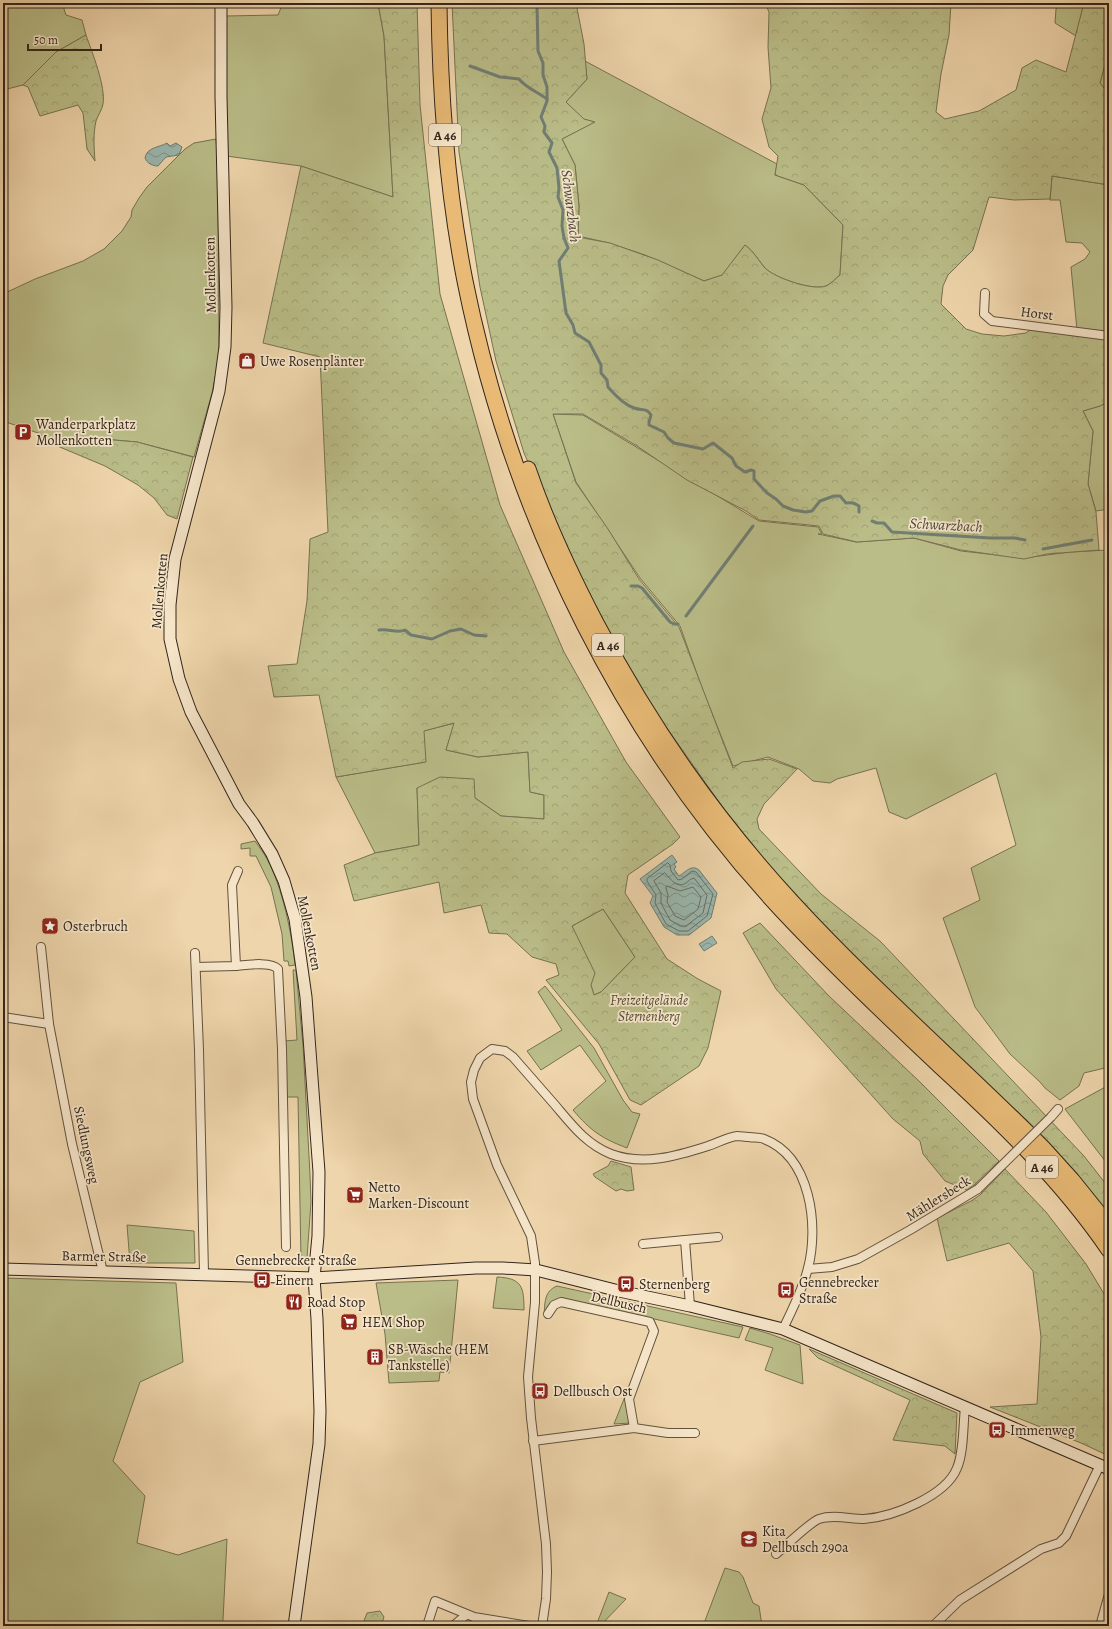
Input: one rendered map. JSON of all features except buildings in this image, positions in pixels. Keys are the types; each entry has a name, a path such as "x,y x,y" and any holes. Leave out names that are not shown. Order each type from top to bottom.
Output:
{"highway":[{"name":"A 46","path":"439,3 444,124 451,196 465,282 483,359 506,438 527,497 567,590 594,643 621,692 656,747 707,820 763,890 866,996 1017,1140 1062,1189 1109,1250"},
{"name":"A 46","path":"448,3 452,93 459,177 466,232 486,330 508,411 530,475 553,534 580,593 638,697 680,764 715,812 768,875 852,964 979,1084 1043,1148 1072,1180 1109,1226"}],"main road":[{"name":"Mollenkotten","path":"221,3 221,97 226,307 225,347 219,390 174,558 170,605 170,638 179,679 191,712 239,804 253,823 272,854 284,881 295,919 306,997 319,1172 318,1236 314,1278"},
{"name":"Gennebrecker Straße","path":"204,1274 314,1278 476,1268 536,1270 783,1329 1105,1467"},
{"name":"Barmer Straße","path":"3,1269 204,1274"},
{"path":"294,1626 319,1444 320,1411 314,1278"}],"street":[{"name":"Horst","path":"985,293 984,314 992,321 1109,336"},
{"path":"236,966 232,885 238,871"},
{"name":"Siedlungsweg","path":"41,947 49,1024 72,1144 103,1272"},
{"path":"195,953 199,1050 204,1274"},
{"name":"Gennebrecker Straße","path":"196,967 269,965 278,968 282,1050 286,1247"},
{"path":"3,1017 49,1024"},
{"path":"542,1626 546,1599 546,1544 533,1441 528,1377 535,1302 536,1270 531,1236 497,1165 473,1099 471,1082 474,1070 480,1058 492,1049 505,1051 514,1057 575,1129 592,1144 612,1154 634,1159 662,1159 737,1136 763,1138 780,1148 788,1155 802,1178 811,1205 813,1229 808,1269 797,1299 783,1329"},
{"name":"Mählersbeck","path":"808,1269 832,1266 858,1259 978,1189 1058,1110"},
{"path":"643,1244 718,1237"},
{"path":"685,1240 690,1306"},
{"name":"Dellbusch","path":"548,1314 554,1305 561,1302 650,1322 654,1332 629,1399 634,1428"},
{"path":"776,1554 819,1519 829,1517 865,1519 911,1507 932,1495 948,1482 957,1469 960,1458 965,1407"},
{"path":"533,1441 634,1428 668,1433 695,1433"},
{"path":"933,1626 946,1612 966,1596 1041,1549 1059,1543 1066,1536 1105,1467"},
{"path":"1100,1626 1109,1594"},
{"path":"428,1626 436,1601 466,1615 491,1621 529,1626"},
{"path":"453,1626 466,1615"}],"green space":[{"path":"3,3 62,3 66,15 82,20 86,35 56,52 23,85 3,90"},
{"path":"283,3 378,3 384,36 393,197 301,166 226,156 226,16 278,15"},
{"name":"Freizeitgelände Sternenberg","path":"378,3 417,3 420,105 440,294 500,505 564,652 626,762 680,837 673,844 628,875 625,893 667,959 698,979 721,991 708,1048 699,1066 641,1105 630,1100 599,1044 546,980 559,975 556,964 532,957 507,934 489,933 481,905 444,913 439,882 354,901 344,865 375,853 419,845 417,788 440,777 474,779 475,798 501,816 544,819 544,795 530,792 528,752 478,757 446,750 454,723 424,731 426,762 336,777 319,695 274,697 268,666 297,664 307,601 310,539 328,532 320,357 263,343 301,166 393,197 384,36","holes":["603,909 635,957 601,992 594,995 591,985 595,973 572,926"]},
{"path":"452,3 576,3 584,44 587,79 566,102 584,119 595,122 562,139 575,165 579,206 578,237 610,243 658,260 704,281 722,275 745,245 765,268 777,276 794,283 812,287 820,287 828,285 840,275 843,225 804,185 775,175 778,156 769,147 762,119 771,88 768,47 769,12 765,3 951,3 949,35 941,74 936,112 945,119 979,111 1016,90 1022,68 1036,60 1066,72 1084,3 1109,3 1109,49 1100,83 1109,94 1109,185 1052,176 1050,199 1014,200 989,197 973,250 948,275 943,286 941,304 966,329 982,334 1004,336 1026,333 1034,327 1109,338 1109,401 1100,406 1083,411 1093,431 1088,484 1096,512 1099,550 1047,554 1024,559 961,550 914,538 857,542 823,534 819,526 759,520 746,511 687,480 637,446 583,414 553,414 576,483 608,529 639,579 679,627 733,768 742,762 769,759 797,769 764,804 757,819 759,829 821,894 880,941 1084,1156 1109,1188 1109,1220 799,903 750,846 626,670 586,593 524,453 496,361 480,287 459,152"},
{"path":"1059,3 1084,3 1076,36 1055,23 1056,9"},
{"path":"86,35 98,70 103,97 102,106 95,126 95,161 87,149 83,113 78,105 40,116 28,87 23,85 56,52"},
{"path":"1109,49 1109,94 1100,83"},
{"path":"585,61 777,164 775,175 804,185 843,225 840,275 826,286 812,287 794,283 770,272 745,245 723,275 704,281 645,255 609,243 578,236 579,206 575,165 562,139 594,122 583,119 566,102 587,79"},
{"path":"216,139 218,168 219,358 212,393 194,457 137,442 80,437 43,440 41,434 3,421 3,294 35,279 83,261 104,249 122,231 131,217 132,210 147,187 185,149 194,143"},
{"path":"1052,176 1109,185 1109,334 1077,330 1071,267 1085,259 1090,252 1082,243 1066,242 1060,200 1050,200"},
{"path":"1109,401 1109,509 1096,511 1088,484 1093,431 1083,411 1100,406"},
{"path":"553,414 583,415 759,521 818,527 822,534 818,534 856,542 914,538 961,551 1024,558 1070,552 1109,550 1109,1067 1084,1073 1079,1086 1060,1100 1045,1088 1010,1054 975,1007 943,918 980,900 971,868 1016,845 996,773 906,819 889,812 876,768 837,779 830,783 813,781 799,769 768,757 733,766 702,688 680,626 640,578 576,482"},
{"path":"79,437 137,442 193,457 177,519 167,515 154,498 138,485 105,466 43,440"},
{"path":"455,723 446,750 478,757 528,752 530,792 544,795 544,819 501,816 475,798 417,788 419,845 375,853 336,777 425,762 423,731"},
{"path":"255,841 267,859 282,896 289,925 295,965 289,966 288,961 284,961 282,934 271,887 256,856 250,856 250,848 241,849 241,844"},
{"path":"603,909 635,957 601,992 594,995 572,926"},
{"path":"760,923 829,996 920,1082 999,1161 974,1185 967,1190 945,1181 923,1154 920,1141 893,1119 776,989 743,933"},
{"path":"293,970 296,970 303,1045 311,1202 307,1258 300,1264 288,1265 288,1260 301,1260 298,1097 285,1097 284,1041 297,1040"},
{"path":"545,986 594,1048 623,1100 632,1112 640,1114 627,1148 610,1141 591,1129 573,1110 606,1081 580,1045 541,1070 527,1051 562,1030 538,992"},
{"path":"1109,1085 1109,1166 1065,1109"},
{"path":"611,1161 631,1167 634,1190 627,1191 621,1189 616,1191 595,1177 593,1174 608,1166"},
{"path":"1005,1169 1046,1212 1086,1264 1109,1302 1109,1456 1081,1443 990,1407 1037,1404 1041,1337 1033,1271 1009,1243 947,1261 937,1218 980,1195"},
{"path":"127,1225 194,1231 195,1263 130,1263"},
{"path":"497,1277 512,1279 520,1285 523,1295 524,1310 493,1308"},
{"path":"3,1278 176,1283 183,1362 140,1382 113,1461 145,1496 137,1543 178,1555 227,1539 223,1620 221,1626 3,1626"},
{"path":"458,1280 449,1373 440,1372 439,1381 389,1383 385,1334 376,1283"},
{"path":"557,1286 743,1327 739,1338 565,1299 557,1300 551,1303 544,1315 547,1294"},
{"path":"750,1328 800,1345 803,1384 765,1370 773,1348 745,1340"},
{"path":"809,1349 957,1413 955,1454 945,1446 893,1440 910,1400 818,1358"},
{"path":"630,1384 632,1384 630,1423 614,1424"},
{"path":"725,1568 739,1572 743,1577 753,1603 759,1606 762,1626 703,1626"},
{"path":"609,1592 626,1599 600,1626 596,1626"},
{"path":"380,1611 384,1617 381,1626 362,1626 367,1613"}],"water":[{"path":"167,143 170,146 176,143 182,147 179,155 166,157 158,166 148,163 145,158 146,154 153,148"},
{"path":"672,855 677,862 674,864 676,867 674,869 679,876 691,868 696,868 717,893 711,918 689,935 677,935 664,927 650,903 653,896 640,879"},
{"path":"712,936 717,943 704,951 699,944"}],"waterway":[{"name":"Schwarzbach","path":"539,3 537,6 538,51 543,63 543,75 547,87 547,101 541,117 545,126 544,132 552,143 549,152 557,168 559,188 558,197 563,210 562,226 564,238 568,248 559,261 566,313 573,325 575,333 589,342 601,365 601,373 607,380 608,387 616,396 627,404 634,408 647,411 651,415 649,425 664,432 674,443 703,449 713,443 732,458 736,466 745,472 751,470 754,471 754,479 767,493 783,506 793,510 806,512 812,511 820,501 834,496 840,496 846,503 853,503 859,506 859,512"},
{"path":"470,66 500,77 519,79 525,85 547,99"},
{"name":"Schwarzbach","path":"872,521 884,523 892,532 990,538 1015,538 1025,540"},
{"path":"686,616 753,526"},
{"name":"Schwarzbach","path":"1043,549 1092,540"},
{"path":"631,586 638,586 642,588 670,622 678,624"},
{"path":"379,630 405,630 411,635 432,639 450,631 461,629 474,635 486,636"}],"place":[{"name":"Uwe Rosenplänter","path":"247,361"},
{"name":"Wanderparkplatz Mollenkotten","path":"23,432"},
{"name":"Osterbruch","path":"50,926"},
{"name":"Netto Marken-Discount","path":"355,1195"},
{"name":"Einern","path":"262,1280"},
{"name":"Sternenberg","path":"626,1284"},
{"name":"Gennebrecker Straße","path":"786,1290"},
{"name":"Road Stop","path":"294,1302"},
{"name":"HEM Shop","path":"349,1322"},
{"name":"SB-Wäsche (HEM Tankstelle)","path":"375,1357"},
{"name":"Dellbusch Ost","path":"540,1391"},
{"name":"Immenweg","path":"997,1430"},
{"name":"Kita Dellbusch 290a","path":"749,1539"}]}
